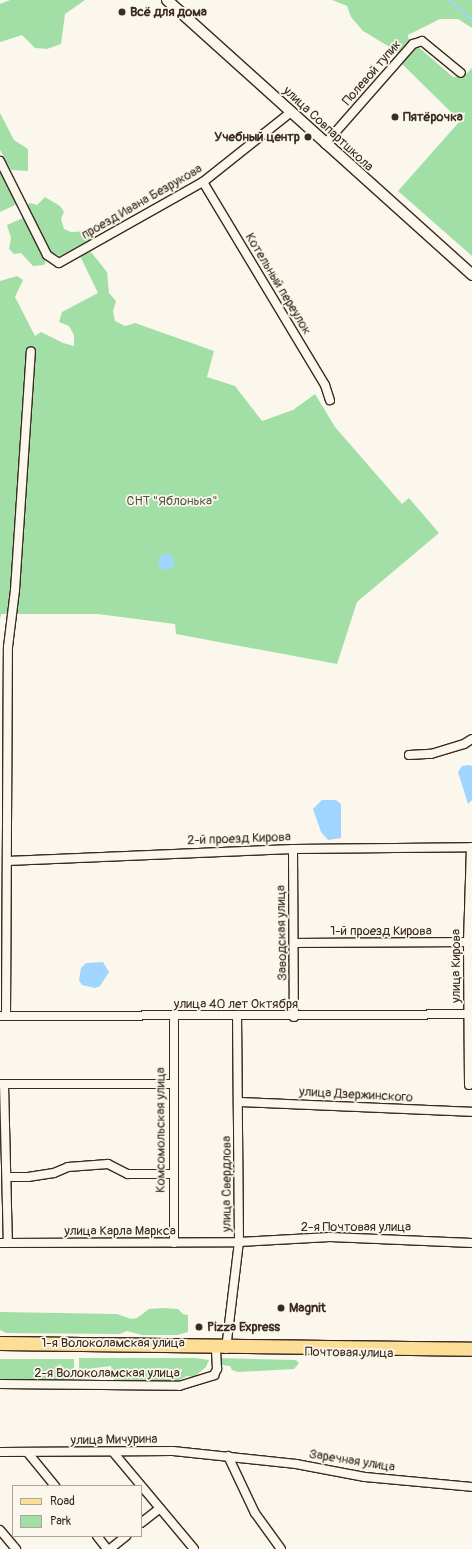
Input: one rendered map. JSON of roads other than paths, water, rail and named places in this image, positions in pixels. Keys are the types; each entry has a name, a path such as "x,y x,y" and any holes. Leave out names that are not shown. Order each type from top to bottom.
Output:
{"main road":[{"name":"1-я Волоколамская улица","path":"0,1343 223,1350"},
{"name":"Почтовая улица","path":"223,1350 472,1349"},
{"name":"1-я Волоколамская улица","path":"0,1351 223,1350"},
{"name":"Почтовая улица","path":"223,1350 472,1356"}],"street":[{"name":"улица Совпартшкола","path":"168,0 472,276"},
{"name":"Полевой тупик","path":"325,144 413,44 422,41 461,73"},
{"name":"проезд Ивана Безрукова","path":"0,161 48,255 59,263 203,182 291,112"},
{"name":"Котельный переулок","path":"203,182 325,385 330,400"},
{"path":"3,1016 7,861 3,783 8,647 15,590 31,352"},
{"path":"409,755 431,754 464,744 472,739"},
{"name":"2-й проезд Кирова","path":"7,861 293,849 471,847"},
{"name":"улица Кирова","path":"469,1085 470,1014 468,942 471,847"},
{"name":"Заводская улица","path":"293,849 294,1017"},
{"name":"1-й проезд Кирова","path":"294,943 468,942"},
{"name":"улица 40 лет Октября","path":"3,1016 237,1015 294,1017 470,1014"},
{"name":"улица Свердлова","path":"223,1350 239,1242 237,1015"},
{"name":"Комсомольская улица","path":"174,1016 172,1084 174,1243"},
{"path":"4,1243 8,1177 2,1084 172,1084"},
{"name":"улица Дзержинского","path":"238,1102 472,1112"},
{"path":"8,1177 28,1177 54,1173 68,1167 108,1164 128,1174 172,1174"},
{"name":"2-я Почтовая улица","path":"239,1242 330,1237 472,1243"},
{"name":"улица Карла Маркса","path":"4,1243 239,1242"},
{"name":"2-я Волоколамская улица","path":"0,1384 179,1386 214,1375 223,1350"},
{"name":"улица Мичурина","path":"0,1452 173,1451 228,1456"},
{"path":"113,1452 141,1485"},
{"path":"28,1453 54,1485"},
{"path":"228,1456 255,1513 281,1549"},
{"name":"Заречная улица","path":"228,1456 296,1464 365,1477 472,1488"},
{"path":"142,1487 194,1549"},
{"path":"142,1523 160,1508"},
{"path":"0,1530 16,1549"},
{"path":"98,1537 109,1549 125,1537"}],"water":[{"path":"166,554 172,556 174,562 172,568 166,570 160,568 158,562 160,556"},
{"path":"462,766 472,766 472,800 468,804 458,772"},
{"path":"322,800 336,800 341,804 341,838 328,840 321,832 313,809"},
{"path":"103,962 109,972 100,986 95,988 82,985 79,980 81,968 86,963"}],"waterway":[{"path":"449,0 472,19"}],"place":[{"name":"Всё для дома","path":"122,12"},
{"name":"Пятёрочка","path":"395,117"},
{"name":"Учебный центр","path":"308,137"},
{"name":"Magnit","path":"281,1308"},
{"name":"Pizza Express","path":"199,1327"}],"park label":[{"name":"СНТ \"Яблонька\"","path":"172,501"}]}
